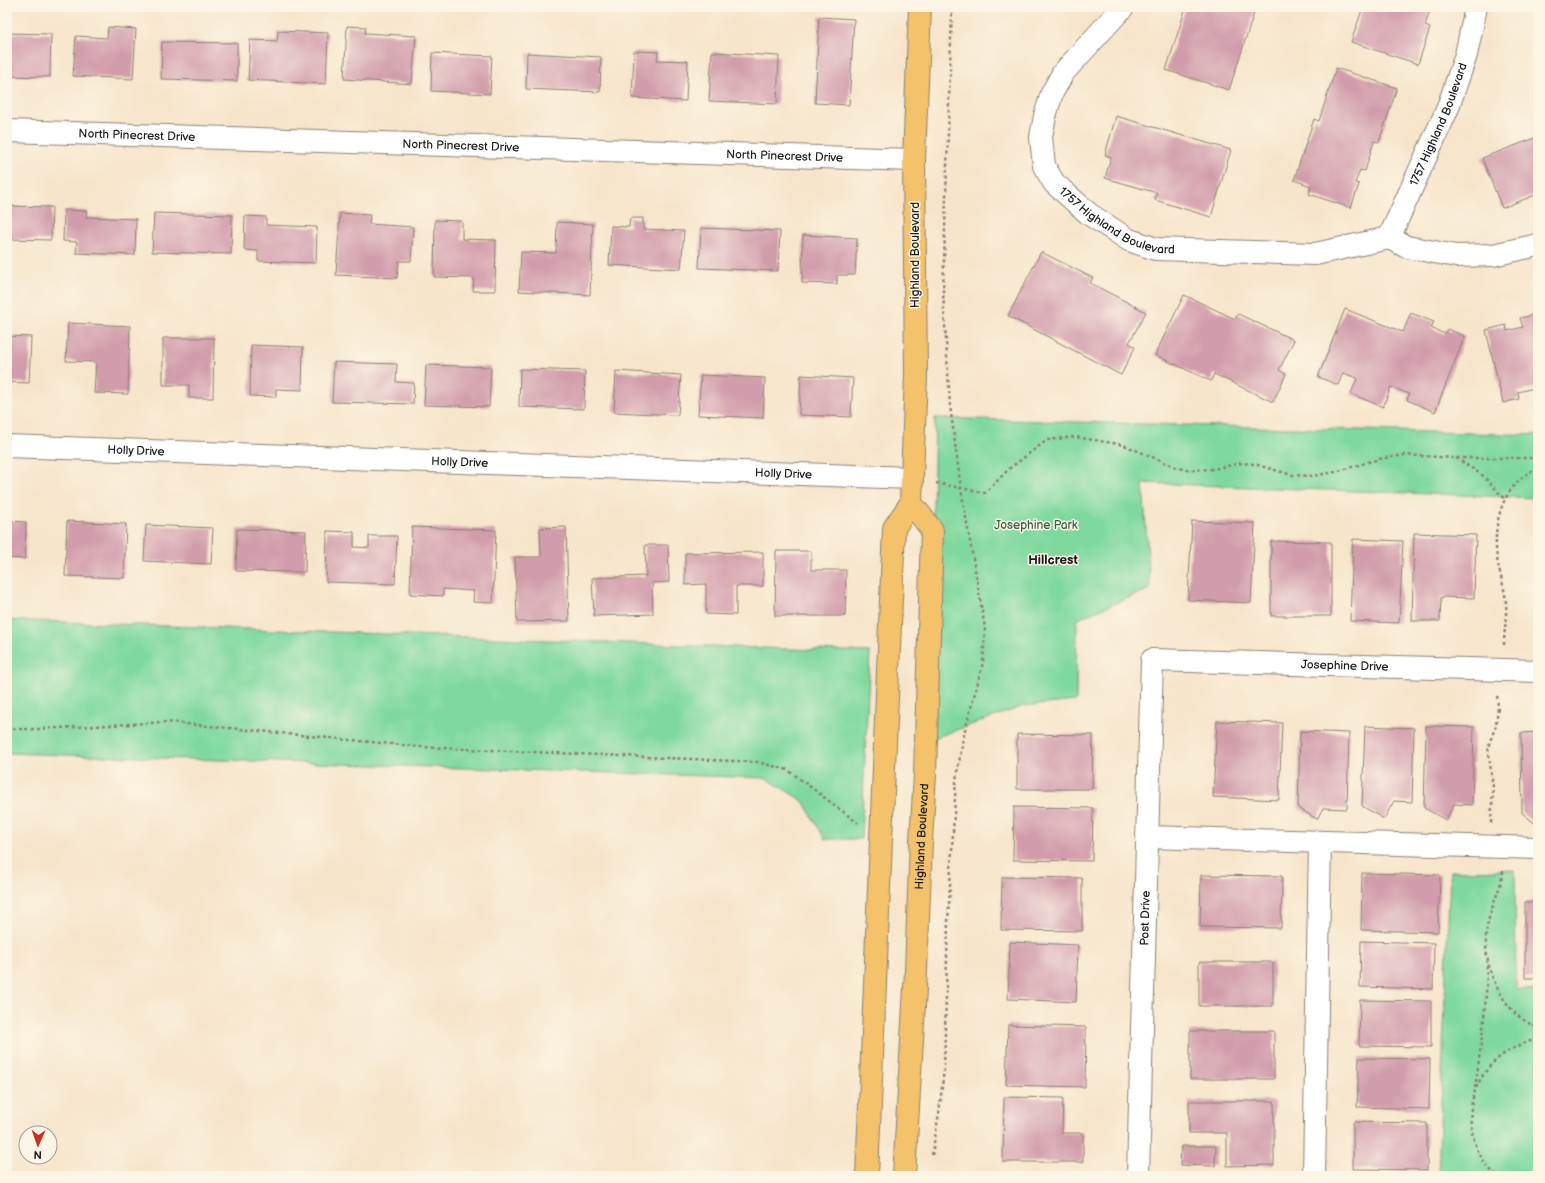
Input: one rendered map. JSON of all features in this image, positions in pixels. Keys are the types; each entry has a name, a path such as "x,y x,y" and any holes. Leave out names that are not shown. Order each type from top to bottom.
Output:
{"main road":[{"name":"Highland Boulevard","path":"904,1176 916,971 920,841 925,775 932,530 911,503 916,375 914,160 920,7"},
{"path":"867,1176 881,840 886,762 894,528 911,503"}],"street":[{"name":"1757 Highland Boulevard","path":"1124,7 1063,73 1052,93 1045,116 1041,137 1044,166 1054,183 1089,214 1129,240 1156,249 1315,254 1389,238 1447,110 1466,55 1476,7"},
{"name":"North Pinecrest Drive","path":"7,131 914,160"},
{"path":"1389,238 1407,247 1456,256 1493,256 1538,245"},
{"name":"Holly Drive","path":"7,446 912,478"},
{"name":"Josephine Drive","path":"1152,660 1538,671"},
{"name":"Post Drive","path":"1138,1176 1152,660"},
{"path":"1147,837 1538,848"},
{"path":"1314,1176 1320,842"}],"path":[{"path":"912,478 985,494 1010,468 1047,440 1076,437 1124,445 1178,468 1192,470 1214,469 1240,463 1254,464 1292,475 1313,476 1335,472 1379,459 1404,455 1455,458 1538,458"},
{"path":"1455,458 1482,475 1504,498"},
{"path":"1496,1176 1485,1163 1476,1146 1472,1130 1471,1112 1487,992 1488,922 1502,881 1496,847 1493,788 1488,747 1496,725 1498,707 1497,691 1502,670 1506,602 1496,557 1496,540 1499,517 1504,498 1516,482 1531,471 1538,468"},
{"path":"7,729 39,729 167,722 422,747 757,762 788,770 825,800 881,840"},
{"path":"1487,960 1493,980 1516,1014 1538,1028"},
{"path":"1474,1094 1482,1076 1501,1055 1519,1044 1538,1039"}],"green space":[{"name":"Josephine Park","path":"935,418 1538,435 1538,498 1143,483 1150,589 1077,619 1076,701 1024,706 928,740"},
{"path":"7,620 870,652 861,839 825,839 803,801 766,778 7,753"},
{"path":"1515,870 1516,989 1538,990 1538,1176 1438,1176 1450,871"}],"building":[{"path":"1186,7 1256,7 1229,90 1166,70"},
{"path":"1363,7 1431,7 1425,26 1430,28 1418,64 1351,42"},
{"path":"819,17 854,19 849,105 815,103"},
{"path":"347,26 366,27 365,33 416,36 412,84 344,79"},
{"path":"108,27 136,29 133,79 73,76 76,36 107,38"},
{"path":"278,31 328,33 326,84 248,80 250,40 277,41"},
{"path":"7,33 51,34 50,77 7,76"},
{"path":"162,42 237,43 237,81 161,79"},
{"path":"634,51 658,52 657,60 688,61 686,101 632,98"},
{"path":"712,52 779,56 777,104 709,101"},
{"path":"432,53 492,56 490,94 431,91"},
{"path":"527,53 601,57 600,92 526,89"},
{"path":"1336,68 1397,88 1379,142 1374,141 1365,171 1360,170 1355,183 1359,184 1351,208 1309,194 1311,186 1294,180 1314,119 1319,121"},
{"path":"1116,116 1231,150 1211,217 1155,200 1157,193 1105,178 1111,157 1105,155"},
{"path":"1538,137 1538,194 1502,208 1482,158"},
{"path":"7,206 52,207 51,240 7,239"},
{"path":"64,210 87,211 86,217 136,219 135,255 76,253 77,242 63,241"},
{"path":"154,213 232,215 231,254 152,252"},
{"path":"340,213 370,215 369,224 413,227 411,261 399,261 397,278 336,275"},
{"path":"245,216 266,217 266,225 317,227 316,263 258,261 258,251 244,250"},
{"path":"630,218 643,218 643,229 684,231 681,269 609,265 611,226 629,227"},
{"path":"435,220 462,221 462,239 496,240 495,291 473,291 474,278 434,277"},
{"path":"557,222 593,224 590,295 519,291 521,252 556,253"},
{"path":"701,228 780,231 778,271 699,268"},
{"path":"803,235 857,238 855,275 837,275 837,284 802,283"},
{"path":"1041,252 1093,278 1090,283 1146,312 1129,343 1135,347 1121,375 1008,316"},
{"path":"1184,295 1235,319 1238,314 1294,340 1279,370 1286,374 1273,402 1214,374 1211,381 1155,355"},
{"path":"1345,309 1403,332 1411,313 1434,322 1431,328 1445,334 1447,329 1465,336 1435,412 1407,400 1409,394 1391,387 1383,407 1351,394 1357,378 1343,373 1338,385 1318,377"},
{"path":"1538,314 1538,387 1518,392 1519,399 1503,403 1486,330 1506,325 1507,331 1523,327 1520,318"},
{"path":"68,323 130,326 128,394 94,393 96,362 66,361"},
{"path":"7,336 31,337 29,383 7,382"},
{"path":"163,338 214,338 213,398 189,398 189,385 163,385"},
{"path":"251,345 303,347 302,390 276,389 276,397 250,396"},
{"path":"334,362 397,364 396,382 414,383 413,404 332,402"},
{"path":"426,365 491,367 489,407 424,405"},
{"path":"520,369 585,371 584,409 519,407"},
{"path":"616,371 681,375 678,415 614,412"},
{"path":"701,375 765,378 763,418 698,415"},
{"path":"801,375 853,378 851,417 799,415"},
{"path":"7,521 26,522 25,559 7,558"},
{"path":"67,521 126,524 124,578 65,576"},
{"path":"1192,521 1255,523 1251,603 1188,600"},
{"path":"146,525 213,528 211,564 144,561"},
{"path":"412,527 496,530 493,603 473,602 474,591 443,589 443,596 410,594"},
{"path":"566,527 569,621 517,622 515,557 541,557 540,528"},
{"path":"237,529 306,531 305,572 236,571"},
{"path":"327,531 354,532 354,547 369,548 369,536 397,536 395,584 326,582"},
{"path":"1414,533 1476,535 1474,598 1441,597 1440,621 1412,621"},
{"path":"1353,539 1403,541 1399,623 1350,621"},
{"path":"1271,541 1331,542 1331,616 1271,616"},
{"path":"645,545 668,545 669,582 652,583 653,614 594,616 592,578 646,576"},
{"path":"776,551 811,551 811,570 846,570 845,616 775,616"},
{"path":"763,552 763,586 736,586 736,615 706,614 706,584 685,585 685,553"},
{"path":"1217,721 1282,723 1279,800 1213,797"},
{"path":"1365,726 1414,728 1412,802 1394,801 1384,819 1362,806"},
{"path":"1426,726 1474,727 1472,805 1454,804 1446,820 1424,808"},
{"path":"1300,731 1349,733 1347,809 1323,808 1317,819 1298,808"},
{"path":"1538,732 1538,826 1522,813 1521,733"},
{"path":"1017,734 1093,735 1092,789 1017,789"},
{"path":"1014,807 1093,808 1092,861 1013,860"},
{"path":"1362,873 1440,875 1438,932 1361,930"},
{"path":"1201,875 1282,876 1281,928 1200,927"},
{"path":"1002,877 1082,878 1082,931 1001,930"},
{"path":"1525,902 1538,902 1538,978 1525,978"},
{"path":"1361,941 1434,943 1433,989 1360,987"},
{"path":"1010,942 1078,945 1076,1002 1008,999"},
{"path":"1199,962 1273,962 1273,1006 1199,1006"},
{"path":"1360,1000 1431,1001 1431,1047 1359,1046"},
{"path":"1008,1025 1086,1027 1085,1087 1006,1085"},
{"path":"1190,1031 1274,1031 1274,1079 1190,1079"},
{"path":"1359,1058 1430,1059 1429,1109 1357,1107"},
{"path":"1004,1097 1063,1098 1062,1133 1083,1133 1083,1162 1003,1162"},
{"path":"1189,1101 1274,1101 1274,1165 1227,1166 1227,1133 1189,1133"},
{"path":"1353,1122 1427,1123 1427,1170 1353,1169"},
{"path":"1181,1146 1216,1146 1215,1166 1180,1165"}],"district":[{"name":"Hillcrest","path":"1053,559"}]}
